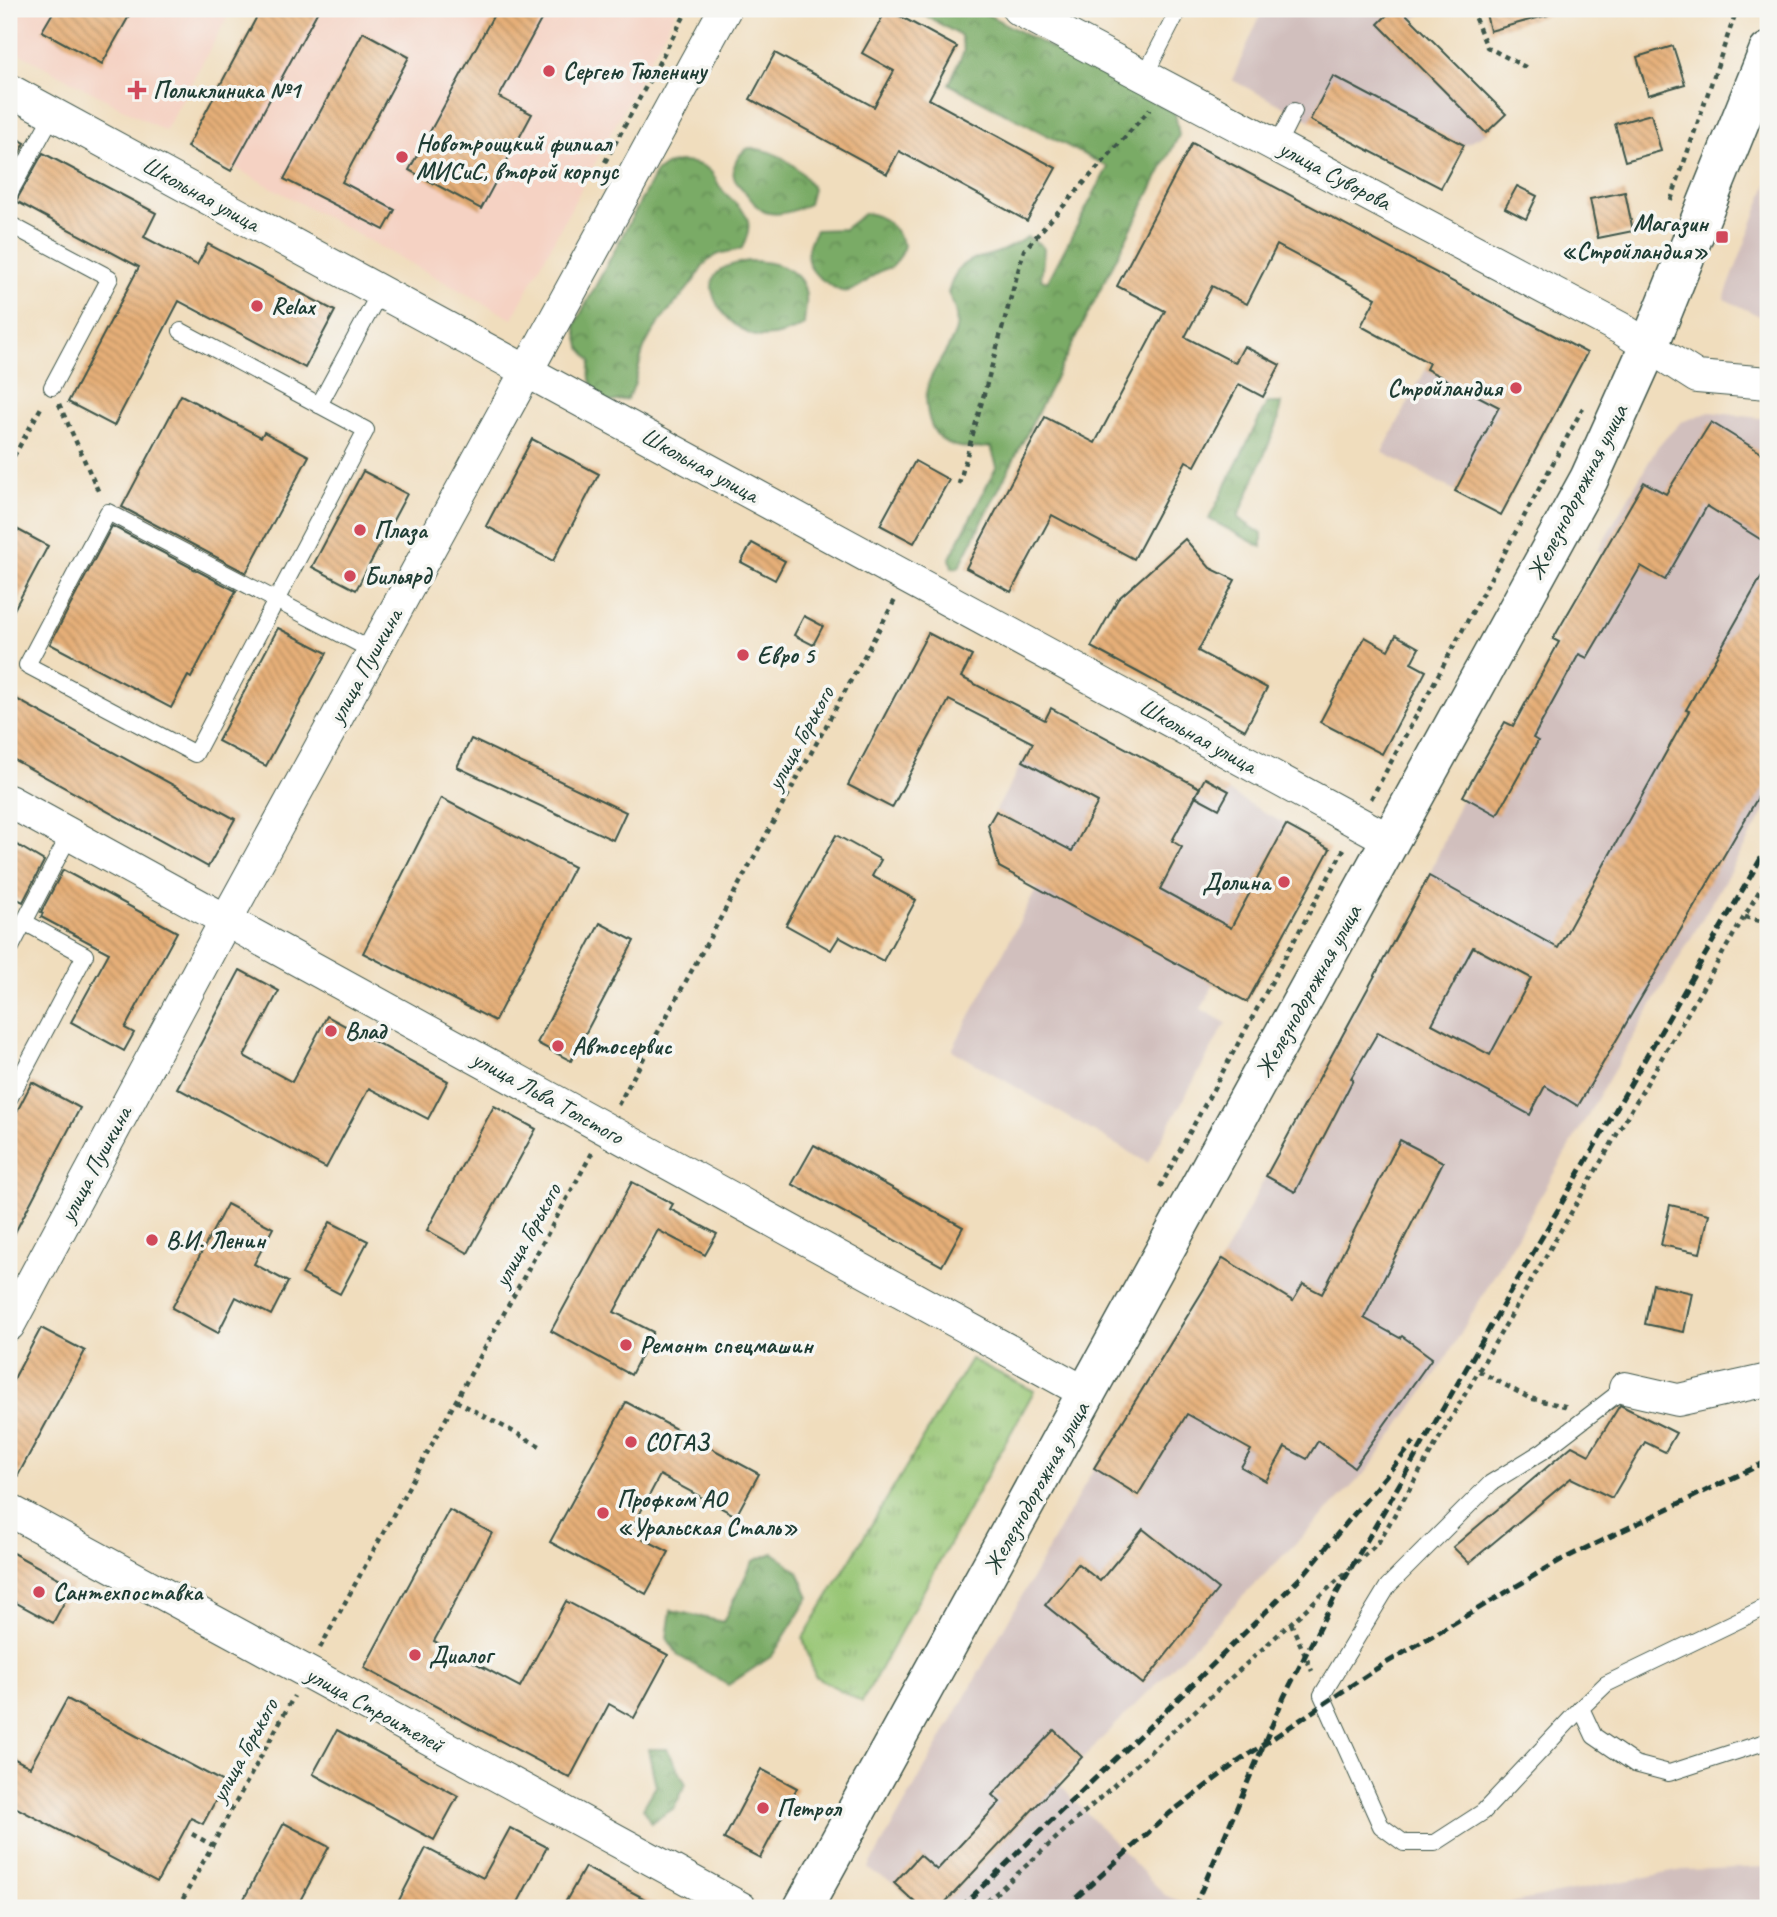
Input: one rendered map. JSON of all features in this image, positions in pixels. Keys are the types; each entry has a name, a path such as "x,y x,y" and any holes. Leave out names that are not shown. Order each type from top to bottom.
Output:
{"main road":[{"name":"Железнодорожная улица","path":"803,1908 1088,1394 1374,831 1589,479 1649,346 1768,52"}],"street":[{"name":"улица Пушкина","path":"9,1325 226,920 725,9"},
{"name":"улица Суворова","path":"1018,9 1510,268 1649,346 1697,377 1768,383"},
{"name":"Школьная улица","path":"9,90 1374,831"},
{"name":"улица Льва Толстого","path":"9,801 1088,1394"},
{"path":"1625,1388 1678,1399 1768,1380"},
{"name":"улица Строителей","path":"9,1510 741,1908"}],"lane":[{"path":"1157,82 1179,9"},
{"path":"1277,145 1294,111"},
{"path":"9,194 53,114"},
{"path":"9,224 110,278 52,387"},
{"path":"319,405 380,292"},
{"path":"181,331 366,430 275,600 195,754 27,665 108,512 275,600 373,651"},
{"path":"9,951 70,834"},
{"path":"9,1099 85,955 24,922"},
{"path":"1625,1388 1542,1451 1491,1483 1388,1586 1322,1695 1381,1826 1404,1843 1435,1843 1483,1812 1606,1684 1768,1606"},
{"path":"1581,1708 1594,1736 1635,1764 1669,1773 1768,1741"}],"path":[{"path":"1471,9 1487,47 1529,69"},
{"path":"1669,206 1737,9"},
{"path":"959,484 1024,250 1157,82"},
{"path":"9,465 52,387"},
{"path":"52,387 108,512"},
{"path":"1155,1196 1374,831 1586,403"},
{"name":"улица Горького","path":"177,1908 907,578"},
{"path":"980,1908 1378,1543 1768,876"},
{"path":"1745,917 1768,923"},
{"path":"1479,1371 1529,1398 1594,1412"},
{"path":"456,1401 540,1446"},
{"path":"1291,1623 1322,1695"},
{"path":"192,1834 212,1844"}],"shaded area":[{"name":"Поликлиника №1","path":"9,9 232,9 165,131 9,48"},
{"name":"Новотроицкий филиал МИСиС, второй корпус","path":"261,9 677,9 512,319 234,167 231,171 187,147"},
{"path":"1263,9 1428,9 1413,20 1506,114 1486,133 1464,145 1441,188 1232,80"},
{"path":"1768,182 1768,320 1724,299"},
{"path":"1426,369 1499,407 1455,491 1382,452"},
{"path":"1710,412 1768,419 1768,806 1442,1365 1368,1470 1058,1783 1165,1895 1197,1908 921,1908 894,1883 868,1869 1094,1468 1223,1257 1429,876 1463,796 1505,722 1513,726 1547,663 1553,666 1564,646 1553,639 1603,554 1598,550 1658,446 1681,422"},
{"path":"1023,761 1172,841 1205,778 1286,825 1204,978 1214,984 1201,1009 1226,1023 1148,1163 952,1050 1037,888 999,867 988,825"},
{"path":"1768,1867 1768,1908 1494,1908 1683,1870"}],"green space":[{"path":"914,9 977,9 1175,113 1179,135 959,567 952,568 950,558 997,466 991,447 960,447 943,441 932,426 928,414 926,398 929,382 956,329 955,310 948,293 952,282 964,264 1012,246 1027,237 1044,249 1041,280 1048,281 1108,167 949,84 964,51 961,36"},
{"path":"749,148 769,152 794,166 813,189 809,204 776,214 765,212 757,206 736,182 734,175 736,161 741,153"},
{"path":"679,162 699,164 711,172 722,189 746,215 747,237 742,248 708,260 656,327 643,351 634,386 627,399 612,402 602,400 591,382 591,361 580,347 575,325 656,172 666,165"},
{"path":"865,213 878,216 893,228 904,245 901,255 892,267 879,272 855,289 841,291 814,273 808,260 809,246 816,230 844,229"},
{"path":"748,261 777,265 799,279 806,296 804,325 783,334 762,337 752,335 730,321 715,299 712,288 714,278 725,267"},
{"path":"1267,403 1281,403 1278,422 1238,518 1262,534 1262,547 1209,519"},
{"path":"971,1359 1034,1391 862,1702 815,1676 803,1638"},
{"path":"774,1553 798,1572 809,1597 772,1656 728,1685 679,1656 667,1638 671,1610 723,1622 753,1561"},
{"path":"648,1749 667,1749 686,1784 674,1808 651,1823 643,1808 656,1786"}],"building":[{"path":"55,9 133,9 102,64 42,31"},
{"path":"261,9 319,9 231,171 187,147"},
{"path":"497,9 547,9 499,97 532,114 481,209 409,170"},
{"path":"887,9 957,47 929,99 1056,168 1027,221 899,151 887,174 750,99 775,53 874,107 894,71 862,53"},
{"path":"1393,9 1401,9 1506,114 1486,133 1378,24"},
{"path":"1485,9 1547,9 1548,15 1490,31"},
{"path":"363,32 409,57 342,182 395,210 384,230 284,179"},
{"path":"1673,46 1685,84 1648,95 1637,57"},
{"path":"1333,76 1464,145 1441,188 1310,120"},
{"path":"1651,114 1661,151 1625,161 1615,124"},
{"path":"9,134 25,143 9,173"},
{"path":"1192,143 1587,353 1501,515 1455,491 1499,407 1426,369 1429,363 1361,326 1376,298 1277,245 1247,304 1212,286 1185,337 1235,363 1244,346 1280,365 1263,397 1239,384 1195,466 1186,461 1134,559 1052,515 1011,592 966,568 1045,417 1095,443 1165,311 1117,286"},
{"path":"43,153 156,213 144,237 197,265 208,244 335,311 305,368 179,301 114,426 68,402 139,267 16,201"},
{"path":"1517,186 1537,196 1526,219 1505,208"},
{"path":"1625,192 1633,231 1598,238 1590,199"},
{"path":"181,395 261,437 264,432 309,456 246,573 122,507"},
{"path":"1711,422 1768,457 1768,544 1707,506 1665,580 1641,566 1587,658 1579,654 1533,738 1538,741 1497,815 1463,796 1505,722 1513,726 1559,642 1553,639 1644,482 1666,494"},
{"path":"532,439 599,474 553,561 486,526"},
{"path":"915,461 949,480 914,543 880,525"},
{"name":"Плаза","path":"363,471 407,494 356,590 312,567"},
{"path":"9,525 48,546 9,619"},
{"path":"112,526 236,591 191,678 188,676 171,708 50,644"},
{"path":"1185,539 1210,568 1235,580 1198,651 1267,688 1245,730 1091,647 1118,599"},
{"path":"752,543 785,561 775,580 741,562"},
{"path":"1768,565 1768,780 1578,1106 1545,1086 1530,1115 1378,1032 1351,1078 1353,1080 1295,1192 1266,1176 1429,876 1558,948 1689,711 1686,710","holes":["1473,947 1531,978 1490,1055 1432,1024"]},
{"path":"804,616 823,626 813,645 794,635"},
{"path":"278,628 327,653 266,766 218,741"},
{"path":"928,633 972,656 961,677 1045,720 1051,708 1200,788 1172,841 1182,847 1160,889 1231,928 1286,825 1330,849 1247,1002 999,867 988,825 996,811 1072,851 1098,802 1023,761 1033,743 949,700 892,808 848,785"},
{"path":"1396,635 1419,648 1411,663 1426,671 1382,754 1320,722 1365,637 1388,650"},
{"path":"9,695 235,819 208,867 9,757"},
{"path":"471,739 626,812 613,840 457,767"},
{"path":"1205,778 1229,791 1219,809 1195,796"},
{"path":"441,798 574,867 495,1021 363,953"},
{"path":"836,835 881,860 872,876 916,900 883,961 839,937 831,950 786,925"},
{"path":"9,840 44,861 23,902 9,895"},
{"path":"63,870 177,932 125,1028 134,1033 124,1051 71,1022 109,953 41,917 41,912"},
{"path":"600,923 634,941 571,1061 537,1043"},
{"path":"240,970 279,991 244,1056 292,1082 327,1016 448,1081 428,1119 369,1088 326,1168 177,1088"},
{"path":"32,1082 80,1108 9,1244 9,1127"},
{"path":"494,1106 536,1129 468,1253 427,1230"},
{"path":"1400,1140 1443,1162 1364,1318 1400,1338 1402,1336 1432,1358 1354,1467 1318,1441 1307,1459 1285,1447 1266,1481 1241,1467 1251,1450 1187,1414 1138,1495 1094,1468 1223,1258 1293,1301 1303,1284 1322,1294"},
{"path":"814,1145 963,1227 942,1266 792,1184"},
{"path":"632,1182 673,1204 670,1209 717,1234 705,1255 658,1230 614,1312 653,1332 631,1375 551,1331"},
{"path":"227,1204 273,1228 254,1264 288,1282 271,1315 236,1297 218,1333 172,1308"},
{"path":"1670,1205 1709,1214 1700,1253 1661,1245"},
{"path":"330,1222 368,1241 340,1294 302,1274"},
{"path":"1653,1284 1692,1293 1684,1332 1645,1324"},
{"path":"41,1328 85,1351 9,1492 9,1388"},
{"name":"Профком АО «Уральская Сталь»","path":"626,1402 759,1474 736,1516 660,1475 630,1532 669,1552 646,1594 550,1542"},
{"path":"1620,1405 1676,1433 1665,1452 1645,1442 1612,1498 1571,1478 1469,1563 1453,1547 1572,1446 1589,1455"},
{"name":"Диалог","path":"449,1510 492,1533 434,1641 520,1687 566,1601 668,1655 634,1718 609,1704 570,1778 364,1668"},
{"path":"1143,1529 1218,1589 1143,1684 1045,1605 1078,1564 1100,1581"},
{"name":"Сантехпоставка","path":"9,1551 73,1586 53,1623 9,1599"},
{"path":"67,1699 225,1783 203,1824 191,1818 157,1882 9,1804 9,1756 30,1767"},
{"path":"337,1730 458,1796 434,1840 313,1774"},
{"path":"1054,1730 1082,1757 940,1908 921,1908 894,1883 920,1855 937,1870 1000,1802 992,1795"},
{"name":"Петрол","path":"761,1769 797,1788 760,1858 724,1839"},
{"path":"284,1823 329,1847 296,1908 239,1908"},
{"path":"510,1828 547,1847 515,1908 395,1908 426,1848 483,1878"},
{"path":"585,1867 615,1883 662,1908 562,1908"}],"railway":[{"path":"1194,1908 1284,1697 1340,1587 1768,846"},
{"path":"960,1908 1305,1573 1414,1442"},
{"path":"1065,1908 1170,1813 1239,1761 1376,1669 1559,1561 1768,1461"}],"place":[{"name":"Сергею Тюленину","path":"549,71"},
{"name":"Поликлиника №1","path":"137,90"},
{"name":"Новотроицкий филиал МИСиС, второй корпус","path":"402,157"},
{"name":"Магазин «Стройландия»","path":"1722,237"},
{"name":"Relax","path":"257,306"},
{"name":"Стройландия","path":"1516,388"},
{"name":"Плаза","path":"360,530"},
{"name":"Бильярд","path":"350,576"},
{"name":"Евро 5","path":"743,655"},
{"name":"Долина","path":"1284,882"},
{"name":"Влад","path":"331,1031"},
{"name":"Автосервис","path":"558,1046"},
{"name":"В.И. Ленин","path":"152,1240"},
{"name":"Ремонт спецмашин","path":"626,1345"},
{"name":"СОГАЗ","path":"631,1442"},
{"name":"Профком АО «Уральская Сталь»","path":"603,1513"},
{"name":"Сантехпоставка","path":"39,1592"},
{"name":"Диалог","path":"415,1655"},
{"name":"Петрол","path":"763,1808"}]}
